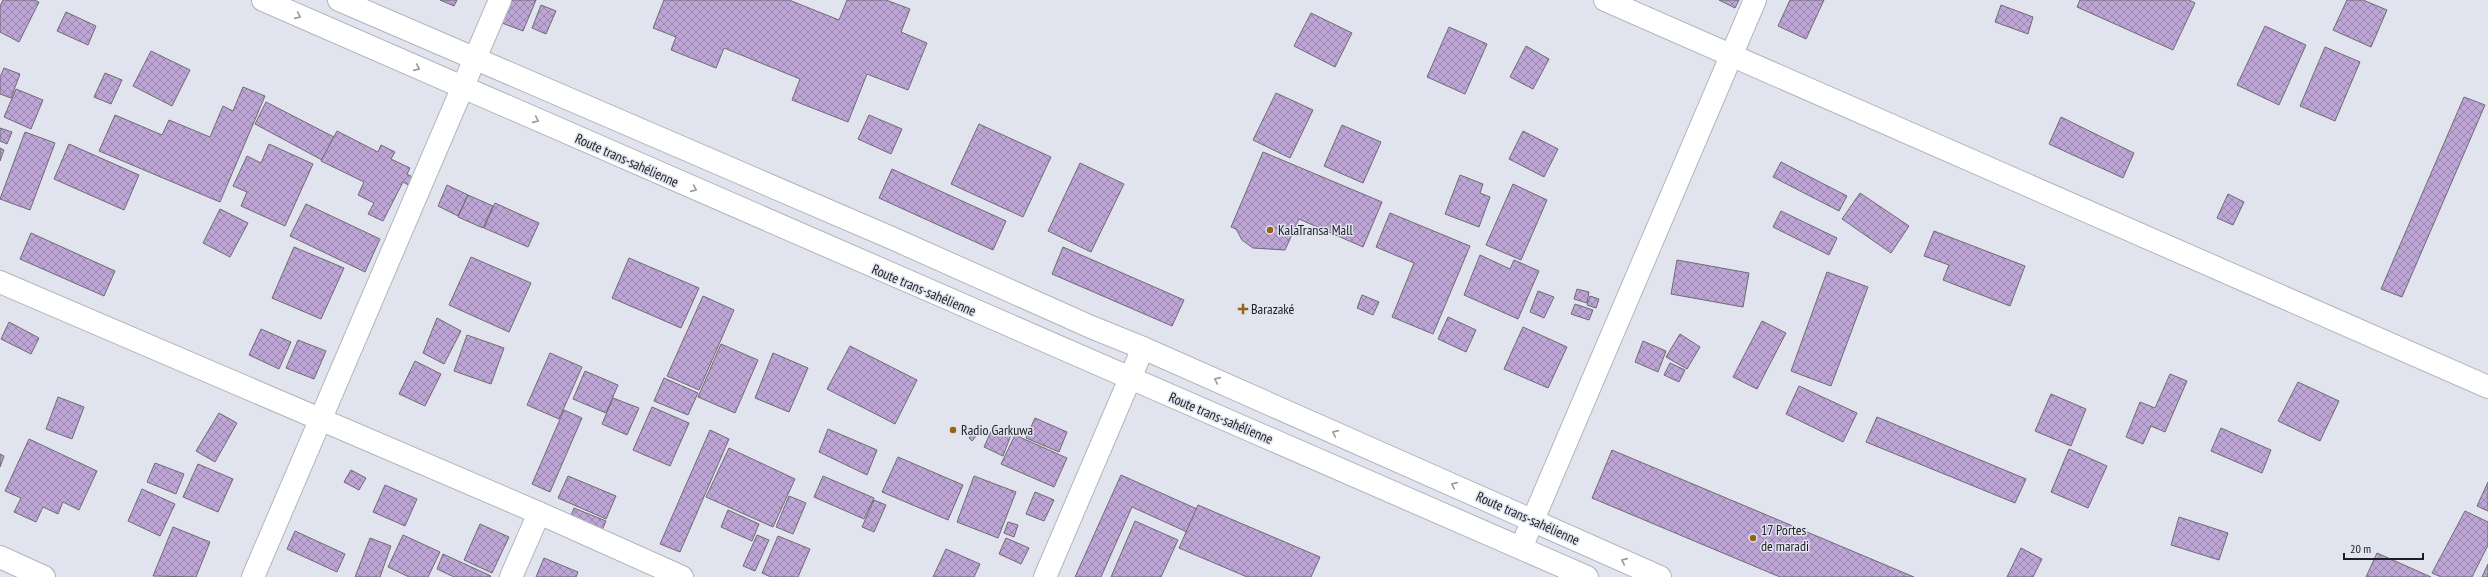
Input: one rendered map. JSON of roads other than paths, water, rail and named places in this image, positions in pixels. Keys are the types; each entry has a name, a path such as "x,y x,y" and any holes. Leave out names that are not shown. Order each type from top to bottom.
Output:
{"main road":[{"name":"Route trans-sahélienne","path":"263,0 1586,577"},
{"name":"Route trans-sahélienne","path":"339,0 474,60 894,239 1660,577"},
{"path":"253,577 500,0"},
{"path":"1605,0 2488,387"},
{"path":"1521,548 1755,0"},
{"path":"0,282 539,513 682,577"},
{"path":"1045,577 1143,348"},
{"path":"511,577 539,513"},
{"path":"0,557 44,577"}],"place":[{"name":"KalaTransa Mall","path":"1270,230"},
{"name":"Barazaké","path":"1243,309"},
{"name":"Radio Garkuwa","path":"953,430"},
{"name":"17 Portes de maradi","path":"1753,538"}]}
